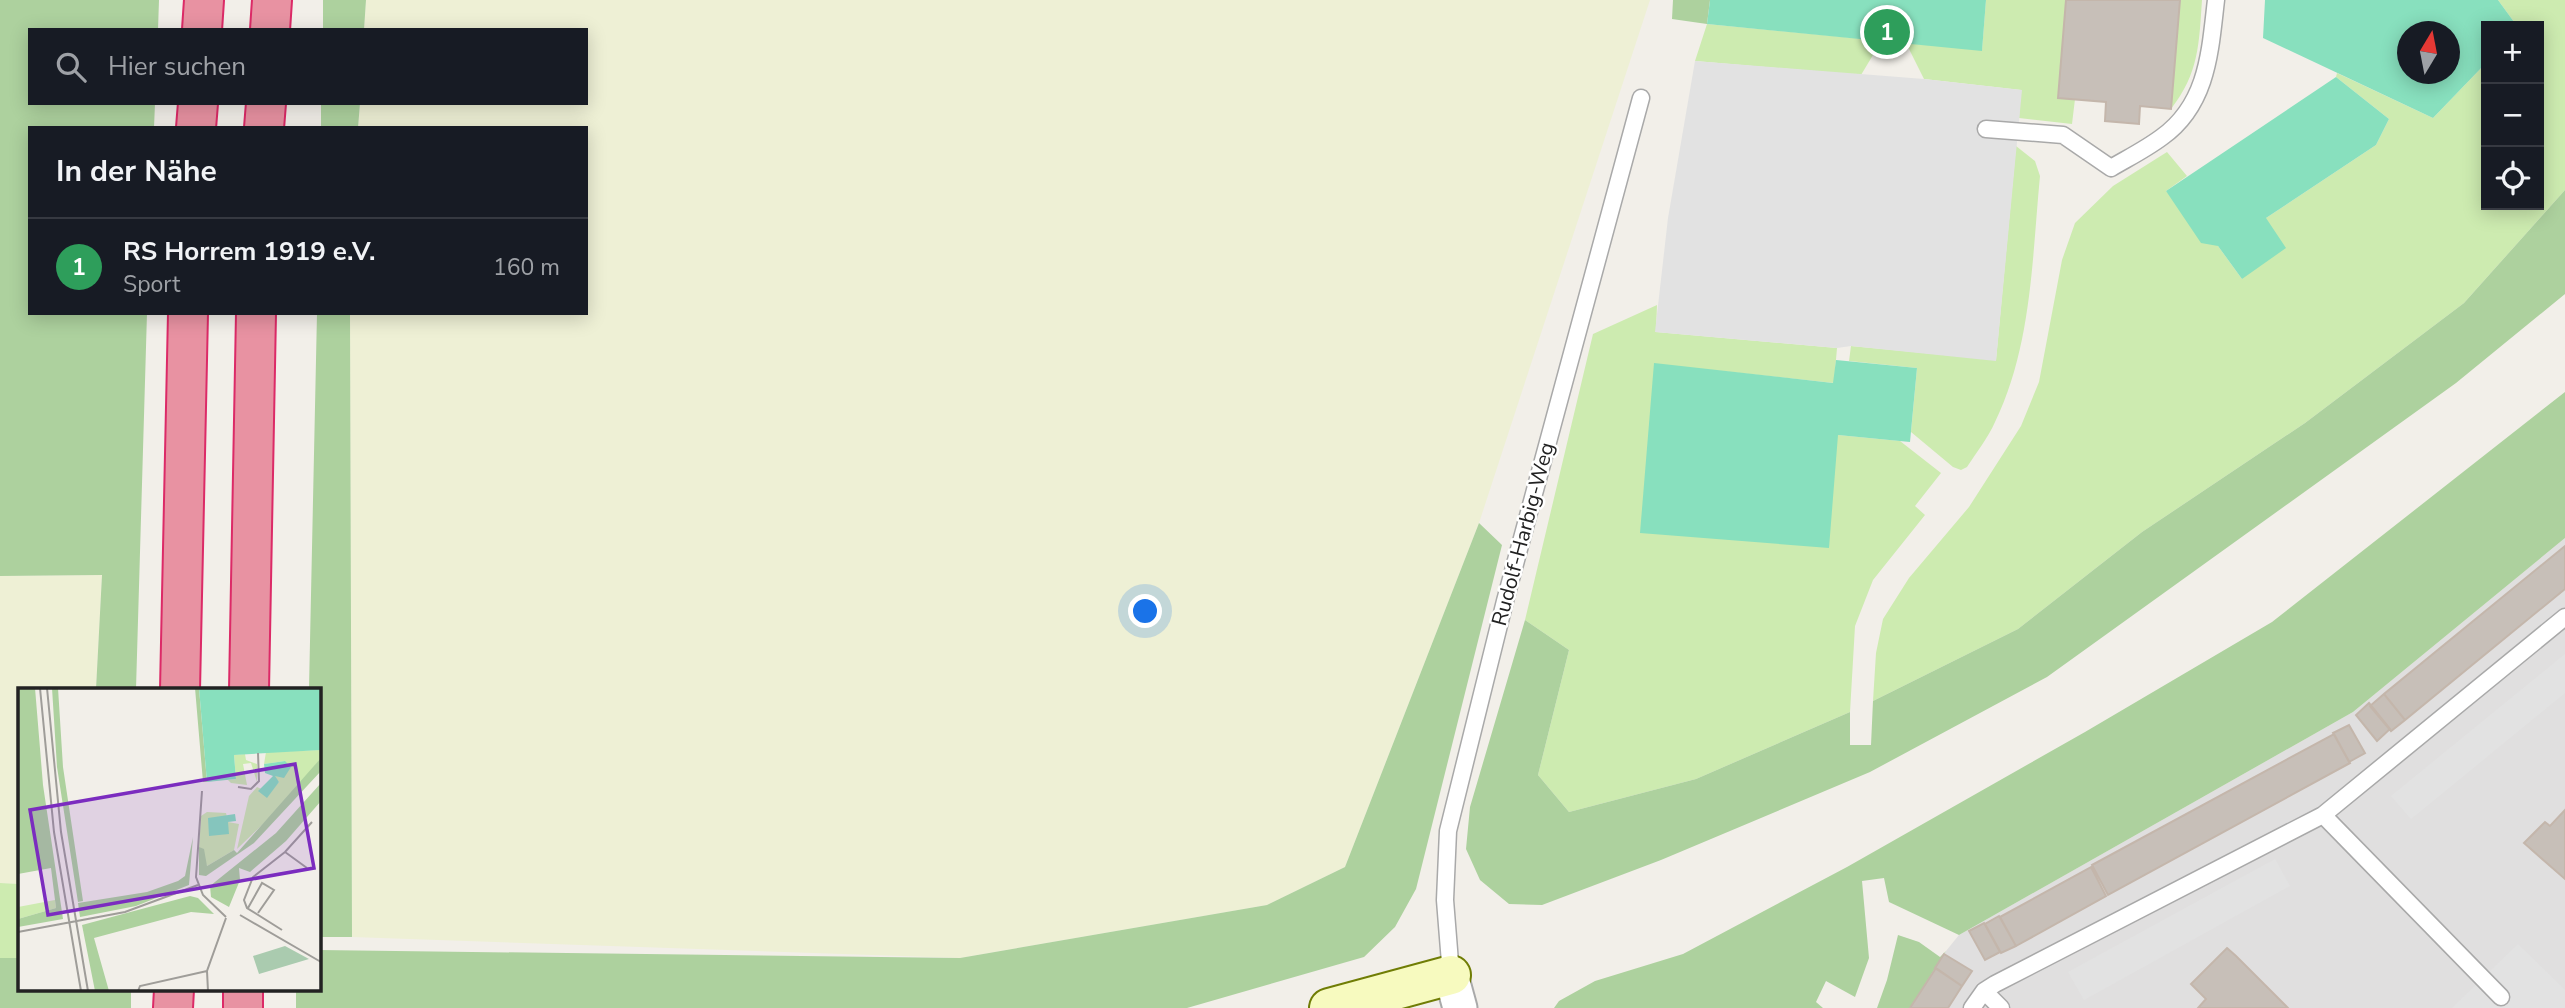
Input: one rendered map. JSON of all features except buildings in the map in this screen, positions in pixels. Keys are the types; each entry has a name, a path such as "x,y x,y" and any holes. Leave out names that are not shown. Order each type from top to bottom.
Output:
{"highway":[{"path":"202,28 204,0"},
{"path":"270,28 272,0"},
{"path":"196,126 198,105"},
{"path":"264,126 266,105"},
{"path":"180,688 188,315"},
{"path":"249,688 256,315"},
{"path":"173,1008 174,990"},
{"path":"243,990 243,1008"}],"main road":[{"path":"1329,1008 1455,992"}],"lane":[{"path":"1986,129 2063,135 2111,168 2164,136 2192,105 2208,68 2216,0"},
{"name":"Rudolf-Harbig-Weg","path":"1455,992 1445,900 1448,831 1505,601 1641,98"},
{"path":"1972,1008 1984,991 2323,815 2565,617"},
{"path":"2323,815 2501,997"},
{"path":"1984,991 2001,1008"}],"shaded area":[{"path":"1695,61 1924,79 2022,90 1996,361 1851,346 1837,348 1655,332 1668,218"},
{"path":"2565,538 2565,1008 1910,1008 1959,935 2353,712"},
{"path":"2565,654 2565,693 2411,819 2391,796"},
{"path":"2275,859 2290,886 2084,1000 2068,972"},
{"path":"2518,944 2565,990 2565,1008 2452,1008"}],"green space":[{"path":"0,0 159,0 158,28 28,28 28,105 155,105 154,126 28,126 28,315 147,315 136,688 96,688 102,575 0,576"},
{"path":"323,0 366,0 364,28 323,28"},
{"path":"366,0 1650,0 1479,523 1345,867 1267,905 960,958 352,937 350,315 588,315 588,126 358,126 360,105 588,105 588,28 364,28"},
{"path":"1673,0 1710,0 1707,24 1672,19"},
{"path":"1710,0 1986,0 1982,51 1707,24"},
{"path":"1986,0 2066,0 2058,97 2075,99 2072,124 2019,118 2021,90 1924,79 1906,43 1982,50"},
{"path":"2180,0 2202,0 2200,31 2192,70 2171,109"},
{"path":"2265,0 2498,0 2513,21 2481,21 2481,68 2433,118 2263,38"},
{"path":"2498,0 2565,0 2565,190 2464,303 2305,423 2142,532 2018,629 1873,701 1876,653 1883,619 1909,578 1969,507 2021,426 2039,382 2062,260 2075,223 2113,186 2167,152 2187,176 2166,191 2218,246 2242,279 2266,218 2376,145 2389,119 2336,77 2337,73 2433,118 2481,68 2481,210 2544,210 2544,21 2513,21"},
{"path":"1707,24 1875,40 1873,55 1861,75 1695,61"},
{"path":"2336,77 2389,119 2376,145 2266,218 2286,248 2242,279 2218,246 2201,243 2166,191"},
{"path":"321,105 360,105 358,126 321,126"},
{"path":"2016,146 2035,161 2040,176 2032,270 2023,332 2017,363 1995,422 1967,467 1961,470 1953,467 1911,432 1917,368 1849,361 1851,346 1996,360"},
{"path":"2565,190 2565,294 2456,383 2047,677 1870,772 1661,860 1542,905 1509,904 1480,880 1466,849 1470,807 1525,620 1569,650 1538,775 1569,812 1696,779 1850,712 1850,745 1871,745 1873,701 2018,629 2142,532 2305,423 2464,303"},
{"path":"1657,305 1656,332 1837,348 1834,383 1654,364 1838,435 1900,441 1941,473 1915,506 1925,515 1873,580 1855,626 1850,712 1696,779 1569,812 1538,775 1569,650 1525,620 1593,334"},
{"path":"317,315 350,315 352,937 320,937 320,688 309,688"},
{"path":"1836,360 1917,368 1910,442 1838,435 1829,548 1640,533 1654,363 1833,383"},
{"path":"2565,392 2565,538 2353,712 1959,935 1889,902 1884,878 1862,881 1869,958 1855,997 1826,981 1816,1002 1823,1008 1554,1008 1559,1001 1595,981 1683,954 1847,867 2272,622"},
{"path":"1479,523 1502,545 1416,889 1395,927 1364,957 1187,1008 296,1008 296,990 320,990 320,950 960,958 1267,905 1345,867"},
{"path":"102,575 96,688 18,688 18,884 0,883 0,576"},
{"path":"0,883 18,884 18,958 0,958"},
{"path":"1898,935 1919,942 1940,957 1946,951 1910,1008 1877,1008 1887,980"},
{"path":"0,958 18,958 18,990 131,990 131,1008 0,1008"}],"place":[{"name":"RS Horrem 1919 e.V.","path":"1887,32"}]}
